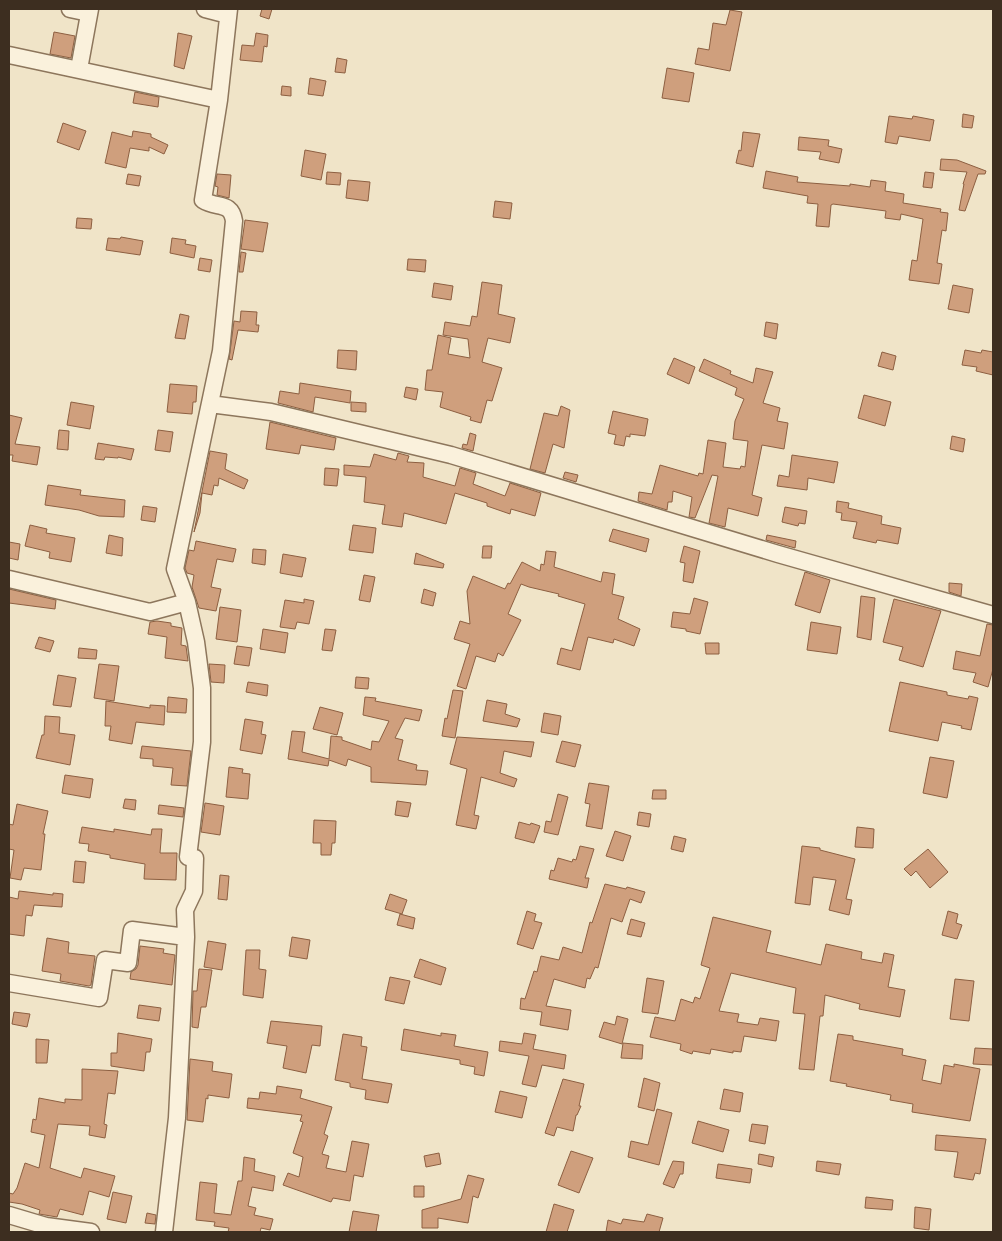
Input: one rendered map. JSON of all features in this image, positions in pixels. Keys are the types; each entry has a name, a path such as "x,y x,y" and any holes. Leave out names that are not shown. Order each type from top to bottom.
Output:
{"street":[{"path":"70,9 89,11 79,69"},
{"path":"164,1232 178,1118 186,910 194,891 195,858 188,857 202,742 202,688 196,642 187,602 175,569 221,351 234,221 232,212 228,208 209,204 203,200 229,12 205,9"},
{"path":"9,55 218,100"},
{"path":"210,404 271,412 451,455 778,554 993,615"},
{"path":"9,580 150,612 187,602"},
{"path":"9,983 99,998 105,960 128,963 132,930 186,937"},
{"path":"9,1215 46,1226 91,1232"}],"building":[{"path":"262,9 272,9 269,19 260,16"},
{"path":"730,10 742,12 730,71 695,64 698,48 709,50 713,23 726,25"},
{"path":"54,32 75,36 71,58 50,54"},
{"path":"178,33 192,36 184,69 174,66"},
{"path":"256,33 268,35 267,47 264,46 262,62 240,60 242,45 254,46"},
{"path":"337,58 347,60 345,73 335,72"},
{"path":"667,68 694,73 689,102 662,98"},
{"path":"310,78 326,81 323,96 308,94"},
{"path":"282,86 291,87 291,96 281,95"},
{"path":"135,92 159,97 158,107 133,103"},
{"path":"963,114 974,116 972,128 962,127"},
{"path":"889,116 912,119 913,116 934,120 930,141 899,136 897,144 885,142"},
{"path":"63,123 86,131 79,150 57,142"},
{"path":"133,131 151,134 151,137 168,145 164,154 149,147 149,151 130,148 126,168 105,163 112,132 132,137"},
{"path":"743,132 760,134 753,167 736,163 739,150 741,151"},
{"path":"799,137 829,140 828,146 842,149 839,163 819,159 821,152 798,150"},
{"path":"305,150 326,154 321,180 301,176"},
{"path":"941,159 957,160 986,171 985,174 978,174 965,211 959,210 967,172 940,170"},
{"path":"766,171 798,177 797,182 850,186 850,184 870,187 871,180 886,182 885,191 904,194 903,203 941,209 940,212 948,213 946,231 942,230 937,263 942,264 939,284 909,280 912,260 917,261 923,219 901,214 900,220 885,218 886,211 833,204 831,205 829,227 816,226 818,204 807,203 808,196 763,188"},
{"path":"327,172 341,173 340,185 326,184"},
{"path":"925,172 934,173 932,188 923,187"},
{"path":"128,174 141,176 139,186 126,184"},
{"path":"217,174 231,175 229,198 217,195 218,187 215,186"},
{"path":"348,180 370,182 368,201 346,198"},
{"path":"495,201 512,203 510,219 493,217"},
{"path":"77,218 92,219 91,229 76,228"},
{"path":"245,220 268,223 263,252 241,249"},
{"path":"121,237 143,241 140,255 106,250 108,238 120,239"},
{"path":"172,238 186,240 185,244 196,246 194,258 170,253"},
{"path":"241,252 246,253 243,272 239,272"},
{"path":"200,258 212,260 210,272 198,270"},
{"path":"408,259 426,260 425,272 407,270"},
{"path":"482,282 502,285 498,314 515,318 510,343 488,338 482,362 502,368 492,401 487,400 481,423 470,420 471,417 440,407 443,392 425,390 427,370 432,370 438,335 451,338 448,354 470,358 468,339 443,335 445,322 470,326 472,316 477,317"},
{"path":"434,283 453,286 451,300 432,297"},
{"path":"953,285 973,289 969,313 948,309"},
{"path":"241,311 257,312 256,325 259,325 258,332 238,330 232,360 229,359 234,321 240,322"},
{"path":"180,314 189,316 185,339 175,338"},
{"path":"766,322 778,324 776,339 764,336"},
{"path":"338,350 357,351 356,370 337,368"},
{"path":"965,350 981,353 982,350 993,352 993,375 976,371 977,367 962,365"},
{"path":"882,352 896,356 893,370 878,366"},
{"path":"674,358 695,367 689,384 667,374"},
{"path":"704,359 731,371 730,374 753,383 756,368 773,372 763,403 780,408 777,421 788,423 784,449 762,445 752,495 762,498 758,516 728,508 725,527 709,523 718,476 712,475 695,518 689,517 692,497 673,491 672,502 668,502 667,510 638,501 639,492 652,494 660,465 698,476 699,473 703,474 708,440 726,443 723,467 740,469 741,466 745,467 748,441 733,439 735,421 744,399 735,395 737,388 699,371"},
{"path":"300,383 351,391 350,403 315,397 313,412 278,403 280,391 299,394"},
{"path":"170,384 197,386 196,402 193,402 192,414 167,412"},
{"path":"406,387 418,389 416,400 404,397"},
{"path":"864,395 891,402 885,426 858,418"},
{"path":"71,402 94,406 90,429 67,425"},
{"path":"351,402 366,403 366,412 351,411"},
{"path":"561,406 570,410 564,448 553,444 545,473 530,469 544,413 558,416"},
{"path":"613,411 648,419 645,436 630,434 630,437 626,436 624,446 614,444 616,435 608,433"},
{"path":"9,415 22,418 15,444 40,447 37,465 12,461 13,455 9,455"},
{"path":"270,422 336,438 334,450 301,445 299,454 266,449"},
{"path":"59,430 69,431 68,450 57,449"},
{"path":"158,430 173,432 170,452 155,450"},
{"path":"470,433 476,435 473,451 462,448 463,444 467,445"},
{"path":"952,436 965,439 963,452 950,449"},
{"path":"98,443 134,449 131,460 118,457 105,457 104,460 95,459"},
{"path":"210,451 227,454 225,469 248,480 244,489 219,478 218,486 214,485 212,495 202,493 200,513 194,532"},
{"path":"398,453 409,456 407,462 424,463 423,477 455,486 460,468 476,473 473,484 505,496 510,483 541,493 535,516 511,509 510,514 487,506 487,503 455,493 446,524 404,513 402,527 382,524 385,505 364,502 366,477 344,475 344,465 370,467 374,454 396,460"},
{"path":"792,455 838,462 834,483 808,478 807,490 777,486 779,475 789,477"},
{"path":"325,468 339,469 337,486 324,485"},
{"path":"565,472 578,475 576,482 563,478"},
{"path":"48,485 81,490 80,495 125,500 124,517 99,516 79,510 45,505"},
{"path":"837,501 849,503 848,508 882,516 881,524 901,528 898,544 877,540 876,543 853,538 857,522 841,520 842,513 836,512"},
{"path":"143,506 157,508 155,522 141,520"},
{"path":"785,507 807,511 805,524 799,523 798,526 782,522"},
{"path":"30,525 47,529 46,533 75,538 71,562 49,558 50,552 25,546"},
{"path":"353,525 376,528 373,553 349,550"},
{"path":"613,529 649,539 646,552 609,541"},
{"path":"109,535 123,538 122,556 106,553"},
{"path":"767,535 796,541 795,548 766,540"},
{"path":"196,541 236,549 233,562 217,559 211,587 221,589 216,611 199,608 192,587 194,575 187,573 185,568 189,550 194,551"},
{"path":"9,542 20,544 18,560 9,558"},
{"path":"483,546 492,546 491,558 482,558"},
{"path":"684,546 700,551 693,583 683,581 685,563 680,562"},
{"path":"253,549 266,550 265,565 252,563"},
{"path":"546,551 556,552 554,567 601,582 603,572 615,574 612,594 624,597 618,619 640,629 634,646 614,639 613,643 588,637 580,670 557,664 561,648 572,651 585,604 558,596 559,594 521,584 508,614 521,620 503,656 498,653 495,662 476,656 466,689 457,686 470,644 454,639 460,621 470,624 467,591 473,576 505,589 508,583 510,584 522,562 540,571 541,564 544,565"},
{"path":"416,553 444,564 443,568 414,564"},
{"path":"283,554 306,558 302,577 280,573"},
{"path":"805,572 830,580 820,613 795,605"},
{"path":"364,575 375,577 370,602 359,600"},
{"path":"949,583 962,584 961,596 949,592"},
{"path":"9,589 56,600 55,609 9,603"},
{"path":"424,589 436,593 433,606 421,603"},
{"path":"861,596 875,598 871,640 857,637"},
{"path":"694,598 708,602 700,634 686,631 686,629 671,627 673,612 690,614"},
{"path":"304,599 314,601 309,624 297,622 295,629 280,627 285,600 304,603"},
{"path":"894,599 941,611 923,667 899,660 903,647 883,642"},
{"path":"220,607 241,610 237,642 216,639"},
{"path":"150,622 171,623 171,626 182,628 181,645 186,646 188,661 165,658 167,637 148,634"},
{"path":"811,622 841,627 837,654 807,650"},
{"path":"987,624 993,625 993,669 988,687 973,682 976,673 953,669 956,651 980,656"},
{"path":"263,629 288,633 285,653 260,649"},
{"path":"325,629 336,630 332,651 322,650"},
{"path":"39,637 54,641 50,652 35,648"},
{"path":"705,643 719,643 719,654 706,654"},
{"path":"237,646 252,648 249,666 234,664"},
{"path":"79,648 97,650 96,659 78,658"},
{"path":"99,664 119,666 114,701 94,698"},
{"path":"209,664 225,665 224,683 211,682"},
{"path":"58,675 76,678 71,707 53,705"},
{"path":"356,677 369,678 368,689 355,688"},
{"path":"248,682 268,685 267,696 246,692"},
{"path":"900,682 947,692 947,695 968,699 969,696 978,698 971,730 942,722 938,741 889,731"},
{"path":"453,690 463,691 455,738 442,736"},
{"path":"168,697 187,699 186,713 167,712"},
{"path":"365,697 376,698 375,701 422,710 419,721 405,718 395,738 403,740 398,760 417,765 416,770 428,771 426,785 371,782 371,767 348,759 346,766 329,760 328,766 288,759 292,731 305,732 302,752 329,759 331,736 342,737 342,740 371,750 372,741 379,742 389,721 363,715"},
{"path":"487,700 507,704 505,714 520,719 517,727 483,721"},
{"path":"106,701 150,708 150,705 165,706 164,725 136,722 132,744 109,740 111,726 105,726"},
{"path":"320,707 343,713 337,735 313,729"},
{"path":"544,713 561,716 558,735 541,732"},
{"path":"45,716 60,717 59,733 75,735 70,765 36,758 42,735 44,735"},
{"path":"245,719 263,722 261,734 266,735 262,754 240,750"},
{"path":"457,737 534,742 531,757 504,751 500,773 517,779 514,787 481,777 474,815 479,816 476,829 456,825 467,769 450,764"},
{"path":"562,741 581,745 575,767 556,762"},
{"path":"142,746 191,751 187,786 171,785 173,768 153,766 153,759 140,758"},
{"path":"930,757 954,761 947,798 923,793"},
{"path":"229,767 243,769 242,773 250,774 248,799 226,797"},
{"path":"65,775 93,779 90,798 62,793"},
{"path":"589,783 609,786 602,829 586,826 590,804 585,803"},
{"path":"653,790 666,790 666,799 652,799"},
{"path":"558,794 568,797 558,835 544,832 546,821 551,822"},
{"path":"125,799 136,800 135,810 123,808"},
{"path":"397,801 411,803 408,817 395,815"},
{"path":"205,803 224,806 220,835 201,832"},
{"path":"17,804 48,811 43,834 45,834 41,870 24,868 21,880 10,878 14,850 9,849 9,824 13,825"},
{"path":"159,805 184,808 183,817 158,814"},
{"path":"639,812 651,814 649,827 637,825"},
{"path":"314,820 336,821 335,843 332,843 331,855 321,855 321,843 313,843"},
{"path":"519,822 540,826 534,843 515,838"},
{"path":"82,827 114,832 114,829 151,835 152,829 162,829 160,853 177,853 176,880 144,879 145,864 110,858 110,855 88,851 89,844 79,843"},
{"path":"857,827 874,829 873,848 855,847"},
{"path":"615,831 631,836 623,861 606,856"},
{"path":"674,836 686,839 683,852 671,849"},
{"path":"580,846 594,849 585,878 589,878 587,888 549,879 551,870 554,871 558,858 572,862 573,859 576,860"},
{"path":"802,846 820,848 820,850 855,859 846,899 852,900 849,915 829,910 836,880 813,877 810,905 795,903"},
{"path":"928,849 948,872 930,888 916,871 911,876 904,869"},
{"path":"75,861 86,862 84,883 73,882"},
{"path":"220,875 229,876 227,900 218,899"},
{"path":"605,884 645,892 641,903 630,899 622,922 611,918 598,968 595,967 590,979 587,978 585,988 554,979 546,1006 571,1010 568,1030 540,1025 542,1012 520,1009 521,998 525,999 534,971 537,972 541,956 559,960 563,947 582,953 590,922 592,923"},
{"path":"19,891 53,895 53,893 63,894 62,907 34,905 32,916 26,915 24,936 9,934 9,897 18,899"},
{"path":"390,894 407,900 402,914 385,909"},
{"path":"527,911 536,914 534,921 542,923 533,949 517,944"},
{"path":"948,911 958,914 956,923 962,925 957,939 942,935"},
{"path":"400,914 415,918 413,929 397,925"},
{"path":"713,917 771,931 766,952 821,965 826,944 862,952 861,959 882,963 884,953 894,955 888,987 905,990 900,1017 859,1009 860,1004 825,995 823,1016 820,1016 814,1070 799,1069 805,1014 793,1013 796,988 731,973 719,1011 739,1014 737,1022 758,1025 760,1018 779,1021 776,1041 744,1036 741,1052 733,1051 733,1053 711,1049 710,1054 693,1051 692,1054 680,1050 681,1044 650,1037 655,1017 675,1021 681,999 693,1003 695,997 700,999 710,968 701,965"},
{"path":"631,919 645,923 641,937 627,934"},
{"path":"292,937 310,940 307,959 289,956"},
{"path":"47,938 69,942 68,953 95,956 91,985 60,981 61,974 42,971"},
{"path":"208,941 226,944 222,970 204,967"},
{"path":"140,946 164,949 163,953 175,955 172,985 130,979 131,972 138,965"},
{"path":"246,950 260,950 259,969 266,970 263,998 243,995"},
{"path":"420,959 446,968 441,985 414,977"},
{"path":"199,969 212,970 206,1007 201,1007 198,1028 192,1027 193,991 197,991"},
{"path":"390,977 410,981 404,1004 385,1000"},
{"path":"647,978 664,981 658,1014 642,1012"},
{"path":"955,979 974,981 969,1021 950,1019"},
{"path":"139,1005 161,1008 159,1021 137,1018"},
{"path":"14,1012 30,1014 27,1027 12,1024"},
{"path":"617,1016 628,1019 622,1044 599,1037 604,1022 615,1025"},
{"path":"271,1021 322,1026 320,1046 312,1045 306,1073 283,1068 287,1046 267,1043"},
{"path":"404,1029 441,1036 441,1033 456,1035 454,1046 488,1052 484,1076 474,1074 475,1067 460,1064 460,1060 401,1050"},
{"path":"118,1033 152,1039 150,1052 146,1052 144,1071 111,1066 111,1053 117,1053"},
{"path":"524,1033 536,1035 533,1049 566,1055 564,1069 542,1065 536,1087 522,1084 529,1056 499,1051 500,1041 522,1044"},
{"path":"343,1034 362,1037 361,1046 367,1047 362,1079 392,1084 388,1103 365,1099 366,1090 350,1087 350,1083 335,1080"},
{"path":"838,1034 853,1036 853,1040 903,1049 902,1055 926,1060 922,1080 941,1084 944,1065 954,1067 954,1064 980,1069 970,1121 912,1112 913,1104 890,1100 891,1095 830,1081"},
{"path":"36,1039 49,1040 47,1063 36,1063"},
{"path":"623,1043 643,1045 642,1059 621,1058"},
{"path":"975,1048 993,1049 993,1065 973,1064"},
{"path":"190,1059 213,1062 212,1071 232,1074 229,1098 208,1095 208,1099 206,1098 203,1122 187,1120"},
{"path":"82,1069 118,1071 115,1094 108,1093 104,1124 107,1125 105,1138 89,1135 90,1126 58,1124 50,1168 81,1178 84,1168 115,1176 109,1197 89,1191 83,1215 60,1209 57,1217 39,1214 40,1210 9,1202 9,1193 13,1194 17,1188 25,1163 39,1168 45,1135 31,1132 33,1119 36,1120 39,1098 65,1103 65,1099 82,1100"},
{"path":"644,1078 660,1083 654,1111 638,1107"},
{"path":"563,1079 584,1084 579,1106 581,1106 576,1115 573,1131 557,1127 554,1136 545,1133"},
{"path":"277,1086 302,1090 300,1098 332,1107 324,1134 328,1136 322,1154 329,1156 326,1168 346,1172 352,1141 369,1144 363,1177 354,1175 350,1201 333,1198 331,1202 283,1185 288,1173 299,1177 303,1157 293,1153 303,1122 300,1121 302,1115 247,1108 248,1098 259,1099 260,1092 276,1094"},
{"path":"724,1089 743,1093 740,1112 720,1109"},
{"path":"500,1091 527,1097 522,1118 495,1112"},
{"path":"657,1109 672,1113 659,1165 628,1157 631,1141 648,1145"},
{"path":"698,1121 729,1130 723,1152 692,1143"},
{"path":"752,1124 768,1126 765,1144 749,1141"},
{"path":"936,1135 986,1139 980,1174 975,1173 973,1180 954,1177 958,1152 935,1150"},
{"path":"571,1151 593,1158 579,1193 558,1185"},
{"path":"439,1153 441,1164 426,1167 424,1156"},
{"path":"759,1154 774,1157 772,1167 758,1164"},
{"path":"244,1157 255,1159 254,1171 275,1176 273,1191 252,1187 248,1206 256,1208 254,1215 273,1219 270,1230 261,1228 260,1232 228,1232 229,1228 214,1226 215,1222 196,1220 200,1182 217,1184 214,1213 231,1215 238,1181 242,1181"},
{"path":"673,1161 684,1162 683,1174 680,1174 674,1188 663,1184"},
{"path":"817,1161 841,1164 839,1175 816,1171"},
{"path":"718,1164 752,1169 750,1183 716,1178"},
{"path":"468,1175 484,1179 478,1198 473,1196 468,1223 438,1218 438,1228 422,1228 422,1210 461,1199"},
{"path":"414,1186 424,1186 424,1197 414,1197"},
{"path":"113,1192 132,1196 126,1223 107,1219"},
{"path":"866,1197 893,1200 892,1210 865,1208"},
{"path":"554,1204 574,1210 567,1232 546,1232"},
{"path":"915,1207 931,1209 929,1230 914,1228"},
{"path":"353,1211 379,1215 376,1232 349,1232"},
{"path":"147,1213 156,1215 155,1224 145,1223"},
{"path":"647,1214 663,1218 659,1232 606,1232 608,1220 621,1224 623,1219 644,1222"}]}
